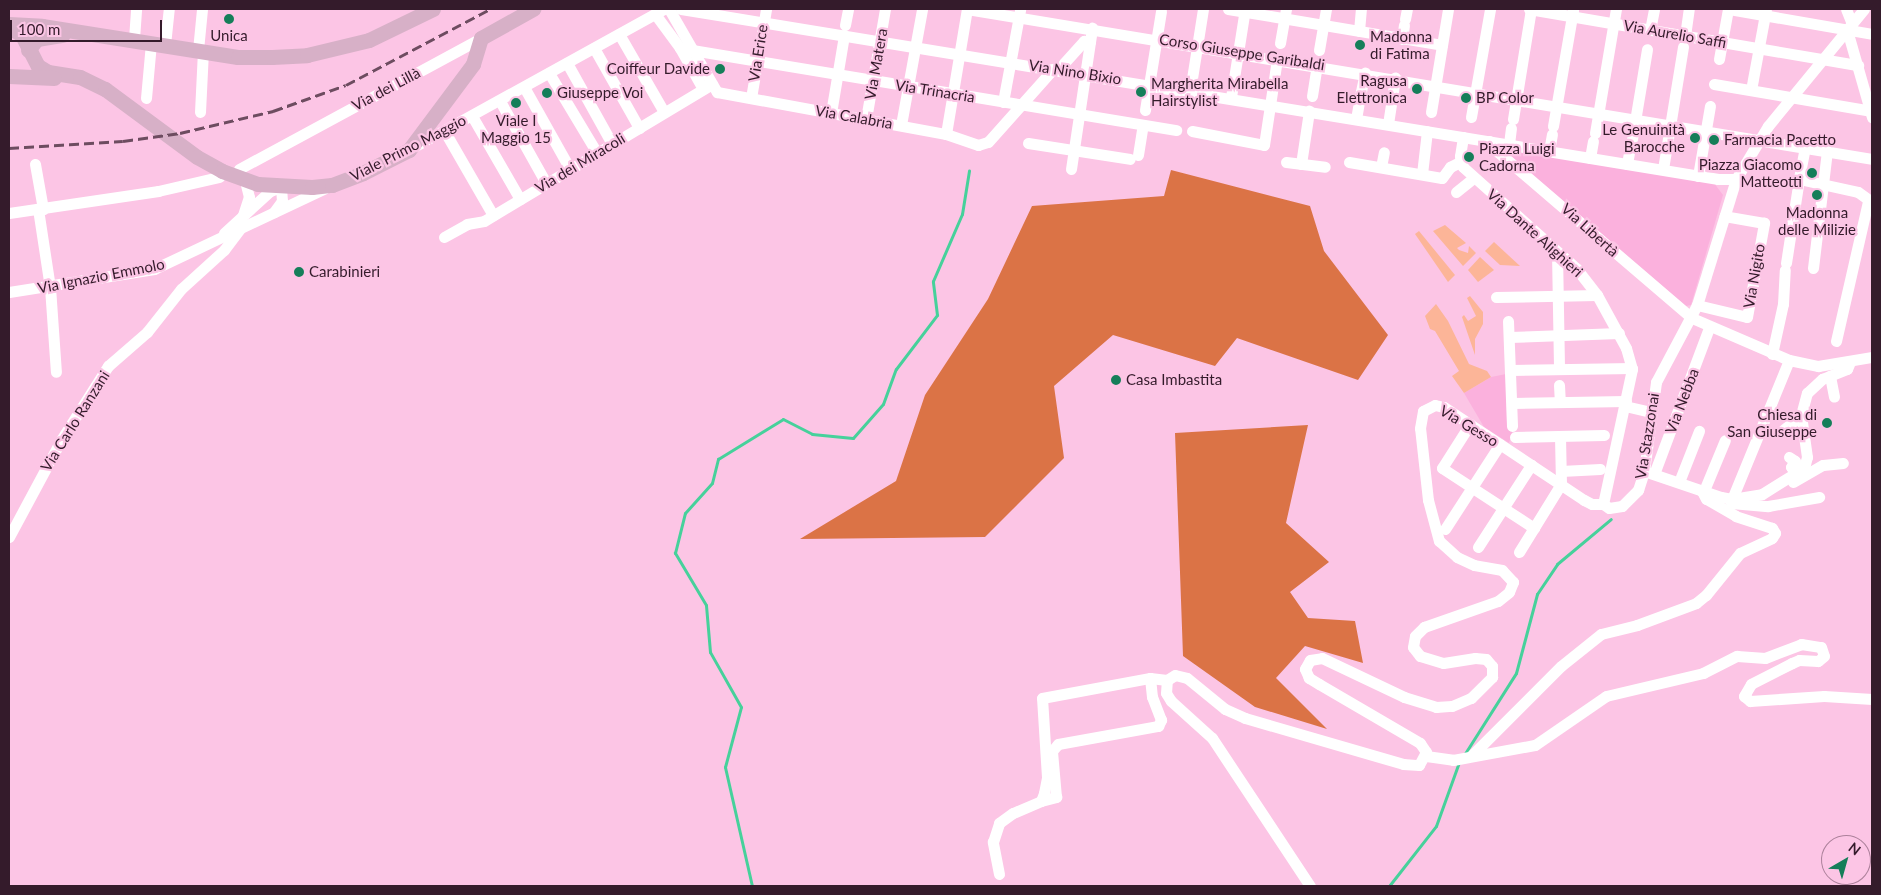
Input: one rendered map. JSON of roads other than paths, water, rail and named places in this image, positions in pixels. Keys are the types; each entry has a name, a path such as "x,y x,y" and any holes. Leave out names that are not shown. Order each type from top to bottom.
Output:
{"main road":[{"path":"9,26 42,26 238,57 289,56 335,50 401,27 433,9"},
{"name":"Via dei Lillà","path":"481,38 533,9"},
{"path":"9,26 22,36 32,61 44,70 80,77 95,84"},
{"path":"9,75 22,67 28,51 44,36 86,33"},
{"path":"409,150 473,64 481,38"},
{"path":"9,75 95,84"},
{"name":"Viale Primo Maggio","path":"95,84 197,157 242,175 280,187 332,185 409,150"}],"street":[{"path":"134,40 136,9"},
{"path":"146,98 158,44 169,9"},
{"path":"200,112 202,9"},
{"path":"669,9 694,51 711,88"},
{"name":"Via Nino Bixio","path":"681,9 763,22 845,30 880,40 917,47 1231,97 1698,176 1736,179"},
{"name":"Via Erice","path":"752,98 766,9"},
{"path":"831,113 848,9"},
{"name":"Via Matera","path":"866,119 885,9"},
{"path":"901,125 917,47 922,9"},
{"path":"946,134 967,9"},
{"name":"Corso Giuseppe Garibaldi","path":"967,9 1020,13 1092,28 1317,64 1872,159"},
{"path":"1190,91 1203,9"},
{"path":"1228,9 1285,13 1324,25 1442,44"},
{"path":"1320,50 1326,9"},
{"path":"1359,31 1362,9"},
{"path":"1431,112 1448,9"},
{"path":"1472,117 1490,9"},
{"path":"1509,144 1530,9"},
{"name":"Via Aurelio Saffi","path":"1530,9 1573,12 1613,23 1650,30 1684,41 1722,42 1858,65"},
{"path":"1590,158 1616,9"},
{"path":"1650,30 1654,9"},
{"path":"1663,170 1689,9"},
{"path":"1719,59 1728,9 1765,12 1803,21 1849,27 1872,34"},
{"path":"1803,21 1805,9"},
{"path":"1714,84 1872,113 1858,65 1846,9"},
{"name":"Via Stazzonai","path":"1603,504 1615,508 1629,502 1649,472 1650,412 1656,382 1675,342 1692,318 1736,179 1759,139 1864,9"},
{"path":"1231,97 1244,10"},
{"path":"660,11 680,48 711,88"},
{"name":"Viale Primo Maggio","path":"409,150 445,132 660,11"},
{"path":"1145,110 1161,11"},
{"path":"1549,151 1573,12"},
{"path":"1751,90 1765,12"},
{"path":"1003,102 1020,13"},
{"path":"1280,43 1285,13"},
{"path":"1402,38 1405,17"},
{"path":"1071,169 1092,28"},
{"path":"619,34 664,112"},
{"name":"Via dei Lillà","path":"242,175 481,38"},
{"path":"1021,105 1084,42 1090,42"},
{"path":"594,48 639,128"},
{"name":"Via Trinacria","path":"680,48 872,82 1176,130"},
{"path":"1627,164 1647,49"},
{"path":"1192,131 1264,145 1277,59"},
{"path":"567,63 612,144"},
{"path":"1312,96 1317,64"},
{"path":"549,73 597,153"},
{"path":"1356,118 1365,73"},
{"path":"1388,124 1396,78"},
{"path":"524,87 570,169"},
{"name":"Via dei Miracoli","path":"444,237 492,215 664,112 711,88"},
{"name":"Via Calabria","path":"711,88 752,98 946,134 978,145 988,142 1021,105"},
{"path":"500,101 546,183"},
{"path":"1698,176 1710,106"},
{"path":"1301,164 1309,111"},
{"path":"472,116 520,199"},
{"path":"1028,143 1134,157 1143,125"},
{"path":"1422,174 1427,131"},
{"path":"445,132 492,215"},
{"path":"1349,162 1442,178 1450,166 1460,162 1463,137"},
{"name":"Via Libertà","path":"1490,141 1498,152 1692,318 1709,328 1772,354 1818,366 1872,358"},
{"path":"1772,354 1783,304 1785,267 1805,147"},
{"path":"1813,268 1827,151"},
{"path":"1382,167 1384,152"},
{"path":"1286,162 1325,168"},
{"name":"Via Dante Alighieri","path":"1460,162 1473,178 1576,268 1596,295 1619,333 1632,368"},
{"path":"35,164 50,287 56,372"},
{"path":"242,175 249,197 242,216"},
{"path":"9,213 190,186 219,177"},
{"path":"1456,192 1473,178"},
{"path":"1798,184 1858,192 1870,201 1836,341"},
{"name":"Via Ignazio Emmolo","path":"9,292 154,269 332,185"},
{"path":"218,240 270,191 280,187 282,201 273,214"},
{"name":"Via Nigito","path":"1697,305 1747,317 1764,223 1725,216"},
{"name":"Via Carlo Ranzani","path":"10,531 108,366 147,332 181,289 224,250 240,229"},
{"path":"1557,252 1560,369"},
{"path":"1496,297 1596,295"},
{"path":"1508,321 1513,431 1560,436 1604,435"},
{"name":"Via Nebba","path":"1649,472 1709,328"},
{"path":"1509,337 1619,333"},
{"path":"1727,498 1790,360"},
{"path":"1750,498 1796,473 1807,457 1801,415 1807,393 1830,376 1847,368 1850,362"},
{"path":"1511,370 1632,368 1603,504"},
{"path":"1830,376 1834,397"},
{"path":"1559,385 1560,402"},
{"path":"1512,402 1626,403 1650,412"},
{"name":"Via Gesso","path":"1426,756 1420,743 1309,678 1305,669 1310,660 1322,658 1404,698 1436,707 1452,706 1479,692 1492,677 1493,670 1486,659 1475,658 1452,663 1434,662 1416,652 1413,642 1424,628 1498,601 1509,592 1513,582 1508,573 1466,562 1450,553 1439,541 1428,500 1421,416 1428,406 1435,405 1470,424 1592,504 1603,504"},
{"path":"1782,431 1801,415"},
{"path":"1470,424 1442,468 1534,528"},
{"path":"1679,482 1699,431"},
{"path":"1519,552 1561,484 1560,436"},
{"path":"1471,756 1561,666 1601,634 1637,625 1696,603 1706,595 1740,553 1772,538 1775,533 1772,528 1736,516 1706,499 1703,493 1725,440"},
{"path":"1445,529 1500,444"},
{"path":"1789,457 1795,461 1791,467 1796,473"},
{"path":"1649,472 1679,482 1703,493 1727,498 1750,498 1766,497 1823,466 1843,463"},
{"path":"1478,547 1531,465"},
{"path":"1561,471 1600,469"},
{"path":"1727,498 1739,505 1768,506 1819,497"},
{"path":"1050,776 1042,698 1150,678 1166,680 1175,675 1187,678 1225,709 1260,723 1403,764 1419,765 1426,756 1453,760 1541,743 1606,696 1702,673 1737,656 1765,658 1801,644 1821,647 1824,656 1818,661 1799,660 1792,663 1751,684 1744,696 1750,701 1824,696 1872,699"},
{"path":"999,874 993,842 999,823 1012,813 1041,801 1050,776 1052,751 1058,744 1158,726 1161,720 1152,698 1150,678"},
{"path":"1166,680 1166,693 1171,701 1212,738 1310,886"}],"waterway":[{"path":"752,886 725,767 741,707 710,652 706,605 675,553 685,513 712,483 718,459 783,419 812,434 853,438 883,404 896,369 937,315 933,281 962,214 969,171"},
{"path":"1464,755 1516,673 1537,594 1557,564 1611,519"},
{"path":"1389,886 1436,826 1459,762"}],"railway":[{"path":"9,148 123,141 180,133 273,111 346,85 490,9"}],"place":[{"name":"Unica","path":"229,19"},
{"name":"Madonna di Fatima","path":"1360,45"},
{"name":"Coiffeur Davide","path":"720,69"},
{"name":"Ragusa Elettronica","path":"1417,89"},
{"name":"Margherita Mirabella Hairstylist","path":"1141,92"},
{"name":"Giuseppe Voi","path":"547,93"},
{"name":"BP Color","path":"1466,98"},
{"name":"Viale I Maggio 15","path":"516,103"},
{"name":"Le Genuinità Barocche","path":"1695,138"},
{"name":"Farmacia Pacetto","path":"1714,140"},
{"name":"Piazza Luigi Cadorna","path":"1469,157"},
{"name":"Piazza Giacomo Matteotti","path":"1812,173"},
{"name":"Madonna delle Milizie","path":"1817,195"},
{"name":"Carabinieri","path":"299,272"},
{"name":"Casa Imbastita","path":"1116,380"},
{"name":"Chiesa di San Giuseppe","path":"1827,423"}]}
